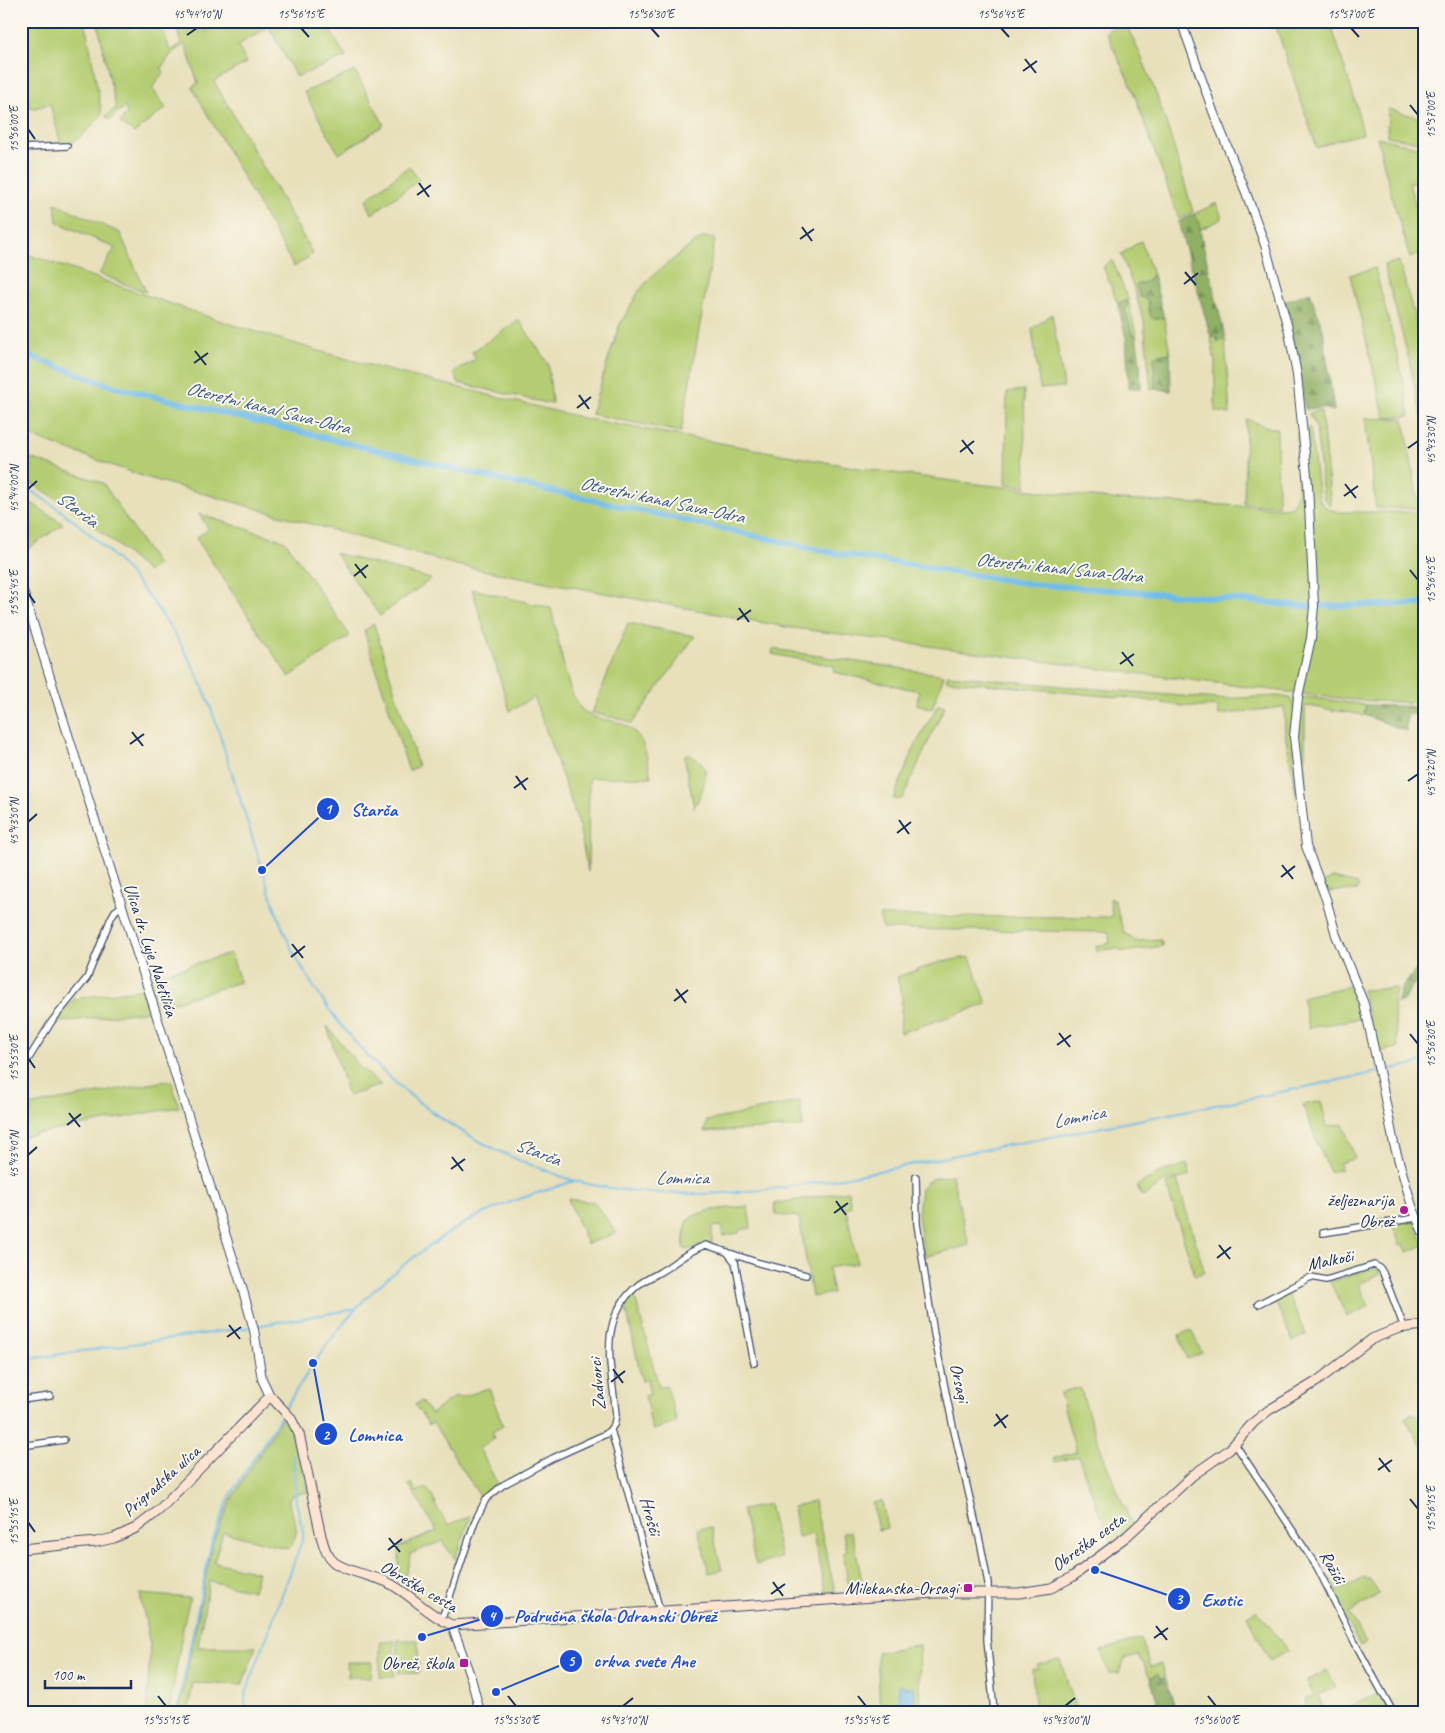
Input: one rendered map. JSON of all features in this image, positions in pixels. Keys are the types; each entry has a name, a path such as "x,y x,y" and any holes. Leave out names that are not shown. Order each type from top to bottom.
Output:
{"main road":[{"name":"Obreška cesta","path":"270,1396 290,1417 299,1434 321,1536 328,1555 338,1565 396,1587 452,1625 935,1593 1032,1591 1051,1588 1064,1582 1127,1536 1193,1475 1235,1444 1261,1415 1316,1382 1364,1344 1385,1333 1404,1327 1424,1325"},
{"name":"Prigradska ulica","path":"21,1550 96,1542 114,1538 136,1528 158,1511 270,1396"}],"street":[{"path":"1181,21 1214,114 1263,239 1294,358 1308,485 1314,606 1311,638 1298,697 1294,737 1303,829 1310,860 1326,898 1336,935 1364,1004 1394,1144 1416,1218 1424,1235"},
{"path":"21,148 67,146"},
{"name":"Ulica dr. Luje Naletilića","path":"21,585 254,1327 262,1379 270,1396"},
{"path":"21,1071 52,1021 87,978 111,918 115,910 122,906"},
{"name":"Orsagi","path":"916,1177 917,1224 934,1334 981,1546 988,1592 987,1639 994,1712"},
{"path":"1323,1233 1416,1218"},
{"name":"Zadvorci","path":"441,1619 475,1521 486,1499 503,1485 611,1430 616,1420 616,1415 610,1363 609,1332 619,1308 627,1295 685,1254 706,1245 760,1263 806,1275"},
{"path":"726,1251 735,1262 754,1363"},
{"name":"Malkoči","path":"1258,1304 1311,1277 1326,1280 1374,1265 1380,1268 1404,1327"},
{"path":"21,1400 50,1396"},
{"name":"Hrošći","path":"611,1430 660,1611"},
{"path":"21,1446 64,1440"},
{"name":"Rožići","path":"1235,1444 1317,1567 1355,1643 1393,1712"},
{"path":"452,1625 471,1678 480,1712"}],"green space":[{"path":"21,21 85,21 102,114 84,134 68,144 61,145 50,104 31,109 21,78"},
{"path":"97,21 161,21 170,51 181,44 175,21 203,21 206,32 219,21 328,21 331,32 346,57 296,77 269,27 238,45 246,63 214,81 313,254 294,267 192,87 198,83 185,44 172,53 161,68 164,72 152,88 166,108 134,133 120,123 127,113 125,107 116,113 111,120 105,116 116,108"},
{"path":"1112,21 1124,21 1155,91 1193,212 1179,219 1132,88 1106,32 1115,26"},
{"path":"1274,21 1330,21 1357,107 1363,134 1337,140 1317,148"},
{"path":"355,71 384,125 339,154 304,92"},
{"path":"1388,109 1424,119 1424,143 1387,136"},
{"path":"1377,137 1424,149 1422,178 1409,184 1424,233 1424,252 1410,258 1391,193"},
{"path":"409,166 419,180 372,214 366,200"},
{"path":"55,203 120,233 146,292 99,274 115,248 57,222"},
{"path":"1217,203 1222,219 1201,229 1194,214"},
{"path":"1194,214 1200,223 1201,236 1225,339 1218,342 1216,336 1211,337 1178,222"},
{"path":"704,237 715,239 681,432 591,414 619,326 639,291 652,276"},
{"path":"1141,241 1153,275 1148,281 1136,286 1148,300 1149,310 1155,319 1164,318 1170,353 1154,356 1155,389 1151,389 1144,322 1121,254"},
{"path":"21,252 221,321 316,350 387,370 587,419 859,468 960,482 1120,500 1284,508 1292,506 1298,493 1297,433 1300,430 1310,428 1319,498 1324,506 1339,512 1424,512 1424,703 1354,700 1093,668 786,627 456,565 145,477 21,433"},
{"path":"1112,260 1128,299 1136,335 1132,336 1127,322 1128,317 1125,310 1127,304 1125,301 1118,304 1103,267"},
{"path":"1399,261 1424,352 1424,415 1421,415 1409,360 1384,265"},
{"path":"1375,268 1399,361 1410,416 1385,418 1350,275"},
{"path":"1153,275 1164,318 1155,319 1151,317 1148,300 1140,297 1136,285 1148,281"},
{"path":"1310,292 1323,330 1334,411 1323,408 1305,409 1300,374 1284,302"},
{"path":"1126,300 1128,304 1125,310 1132,335 1136,335 1141,388 1129,388 1126,338 1118,304"},
{"path":"1052,314 1064,387 1040,389 1032,329"},
{"path":"519,320 548,364 551,404 458,383 454,372 476,359 472,352"},
{"path":"1216,336 1218,342 1225,339 1230,414 1215,411 1215,363 1211,337"},
{"path":"1170,353 1171,391 1155,389 1154,356"},
{"path":"1024,390 1026,487 1006,484 1007,392"},
{"path":"1321,411 1331,505 1324,499 1316,426 1309,414"},
{"path":"1365,418 1404,419 1419,508 1376,508"},
{"path":"1246,419 1270,428 1277,428 1278,505 1244,504"},
{"path":"21,455 103,483 157,565 148,572 72,509 39,487 21,478"},
{"path":"21,496 63,524 21,554"},
{"path":"199,514 285,541 350,636 289,677 196,538 209,529"},
{"path":"335,553 431,579 380,616"},
{"path":"472,589 551,608 566,675 570,688 580,707 592,716 628,727 635,732 644,747 651,777 589,778 588,872 578,821 534,697 510,711"},
{"path":"628,623 695,636 632,724 624,720 592,713"},
{"path":"374,624 418,766 409,771 364,631"},
{"path":"773,649 944,675 932,709 917,704 919,691 833,672 834,666 772,654"},
{"path":"948,675 1217,699 1279,696 1289,698 1294,702 1294,762 1297,799 1285,733 1284,707 1219,715 1217,706 1184,706 1129,698 946,680"},
{"path":"1307,697 1366,705 1364,715 1305,707 1305,787 1303,798 1298,737 1301,699"},
{"path":"938,705 945,706 902,799 893,799 916,744"},
{"path":"1366,705 1424,707 1424,713 1407,715 1406,731 1364,715"},
{"path":"689,755 703,765 705,771 704,785 694,808 684,756"},
{"path":"1333,878 1358,884 1358,890 1326,892 1323,883"},
{"path":"1110,899 1114,899 1124,933 1137,941 1160,939 1163,946 1124,952 1117,948 1097,951 1096,946 1110,943 1109,932 883,929 879,916 1112,917"},
{"path":"231,953 240,982 159,1007 148,978"},
{"path":"970,957 987,1004 900,1033 902,998 897,977 940,962"},
{"path":"1423,961 1424,977 1411,987 1403,1001 1397,1003 1401,989"},
{"path":"1353,985 1362,1018 1309,1028 1302,997"},
{"path":"1397,988 1393,1001 1398,1048 1377,1052 1362,990"},
{"path":"143,989 149,1011 54,1023 74,999"},
{"path":"327,1026 361,1068 381,1085 348,1096"},
{"path":"171,1080 179,1107 21,1137 21,1107"},
{"path":"800,1101 803,1127 704,1132 707,1121"},
{"path":"1321,1101 1327,1127 1343,1124 1355,1158 1340,1163 1341,1169 1330,1172 1303,1105"},
{"path":"1187,1164 1190,1175 1177,1180 1205,1273 1195,1275 1166,1184 1177,1179 1176,1177 1165,1181 1144,1196 1140,1194 1137,1186 1158,1173"},
{"path":"952,1175 969,1245 924,1257 918,1214 921,1189 934,1178"},
{"path":"848,1191 851,1206 846,1208 857,1263 828,1268 833,1293 812,1297 799,1217 776,1215 774,1204"},
{"path":"568,1199 594,1202 617,1233 587,1244"},
{"path":"748,1206 751,1228 739,1230 739,1233 723,1236 721,1226 712,1227 712,1243 687,1250 683,1248 686,1227 692,1217 725,1208"},
{"path":"1411,1221 1415,1223 1424,1245 1407,1252 1404,1244 1400,1245 1392,1224"},
{"path":"1374,1268 1378,1269 1380,1274 1359,1284 1369,1306 1347,1317 1330,1282"},
{"path":"1287,1292 1306,1335 1293,1341 1274,1299"},
{"path":"634,1293 659,1387 667,1386 677,1423 652,1430 645,1396 650,1394 647,1380 642,1381 625,1303"},
{"path":"1191,1330 1202,1353 1187,1359 1179,1335"},
{"path":"1080,1387 1104,1457 1133,1525 1111,1543 1078,1456 1055,1462 1054,1458 1076,1452 1060,1393"},
{"path":"489,1388 503,1426 492,1432 494,1439 479,1448 496,1481 495,1486 481,1498 433,1423 429,1425 415,1405 421,1401 431,1414 455,1396 459,1398"},
{"path":"1412,1413 1413,1416 1416,1415 1424,1430 1424,1450 1405,1418"},
{"path":"283,1416 292,1427 291,1435 293,1442 296,1442 309,1492 291,1495 289,1499 295,1522 295,1538 289,1549 223,1532 214,1562 258,1572 253,1591 209,1581 198,1647 256,1647 242,1685 193,1683 188,1712 179,1712 212,1545 231,1500"},
{"path":"411,1483 417,1492 426,1487 448,1525 471,1516 455,1559 442,1541 410,1554 405,1576 399,1574 399,1547 437,1531 409,1485"},
{"path":"814,1501 836,1595 826,1596 813,1534 798,1537 793,1507"},
{"path":"882,1501 887,1528 878,1530 872,1503"},
{"path":"769,1504 781,1558 756,1565 742,1510"},
{"path":"711,1527 722,1570 709,1573 698,1529"},
{"path":"851,1532 864,1592 850,1593 843,1553 847,1551 843,1533"},
{"path":"1365,1577 1367,1581 1369,1578 1379,1594 1349,1613 1366,1643 1360,1646 1325,1580 1330,1578 1337,1592"},
{"path":"140,1594 190,1598 184,1622 169,1712 147,1712 150,1645"},
{"path":"1257,1610 1288,1651 1270,1661 1247,1616"},
{"path":"1141,1638 1151,1667 1161,1664 1165,1678 1160,1679 1158,1674 1150,1678 1138,1655 1125,1658 1119,1673 1109,1673 1101,1651"},
{"path":"397,1640 418,1640 419,1673 399,1674"},
{"path":"380,1641 394,1641 394,1677 380,1677"},
{"path":"919,1645 921,1712 880,1712 877,1652"},
{"path":"1060,1659 1077,1712 1036,1712 1032,1670 1038,1669 1037,1665"},
{"path":"347,1662 372,1662 371,1677 348,1677"},
{"path":"1327,1670 1336,1687 1318,1695 1325,1712 1309,1712 1304,1699 1314,1696 1307,1681"},
{"path":"1158,1674 1160,1679 1165,1678 1177,1712 1161,1712 1150,1678"},
{"path":"1380,1692 1390,1712 1340,1712"}],"water":[{"path":"903,1685 905,1688 914,1688 915,1712 901,1712 898,1686"}],"waterway":[{"name":"Oteretni kanal Sava-Odra","path":"21,353 111,386 492,478 828,552 1030,584 1309,606"},
{"name":"Starča","path":"21,485 77,523 126,570 148,596 186,653 212,711 267,885 282,925 300,964 322,999 346,1031 402,1089 468,1135 504,1154 571,1180 620,1190 651,1193 732,1193 876,1172 1378,1072"},
{"name":"Oteretni kanal Sava-Odra","path":"1321,606 1424,604"},
{"name":"Lomnica","path":"1383,1071 1424,1062"},
{"name":"Lomnica","path":"286,1407 301,1382 354,1311 379,1286 410,1260 459,1226 486,1212 574,1181"},
{"path":"256,1326 355,1309"},
{"path":"21,1360 251,1327"},
{"name":"Lomnica","path":"177,1712 211,1544 229,1498 282,1414"},
{"path":"248,1712 245,1705 246,1693 303,1538 296,1502 293,1455"}],"place":[{"name":"Starča","path":"262,870"},
{"name":"željeznarija Obrež","path":"1404,1210"},
{"name":"Lomnica","path":"313,1363"},
{"name":"Exotic","path":"1095,1570"},
{"name":"Milekanska-Orsagi","path":"968,1588"},
{"name":"Područna škola Odranski Obrež","path":"422,1637"},
{"name":"Obrež, škola","path":"464,1663"},
{"name":"crkva svete Ane","path":"496,1692"}]}
